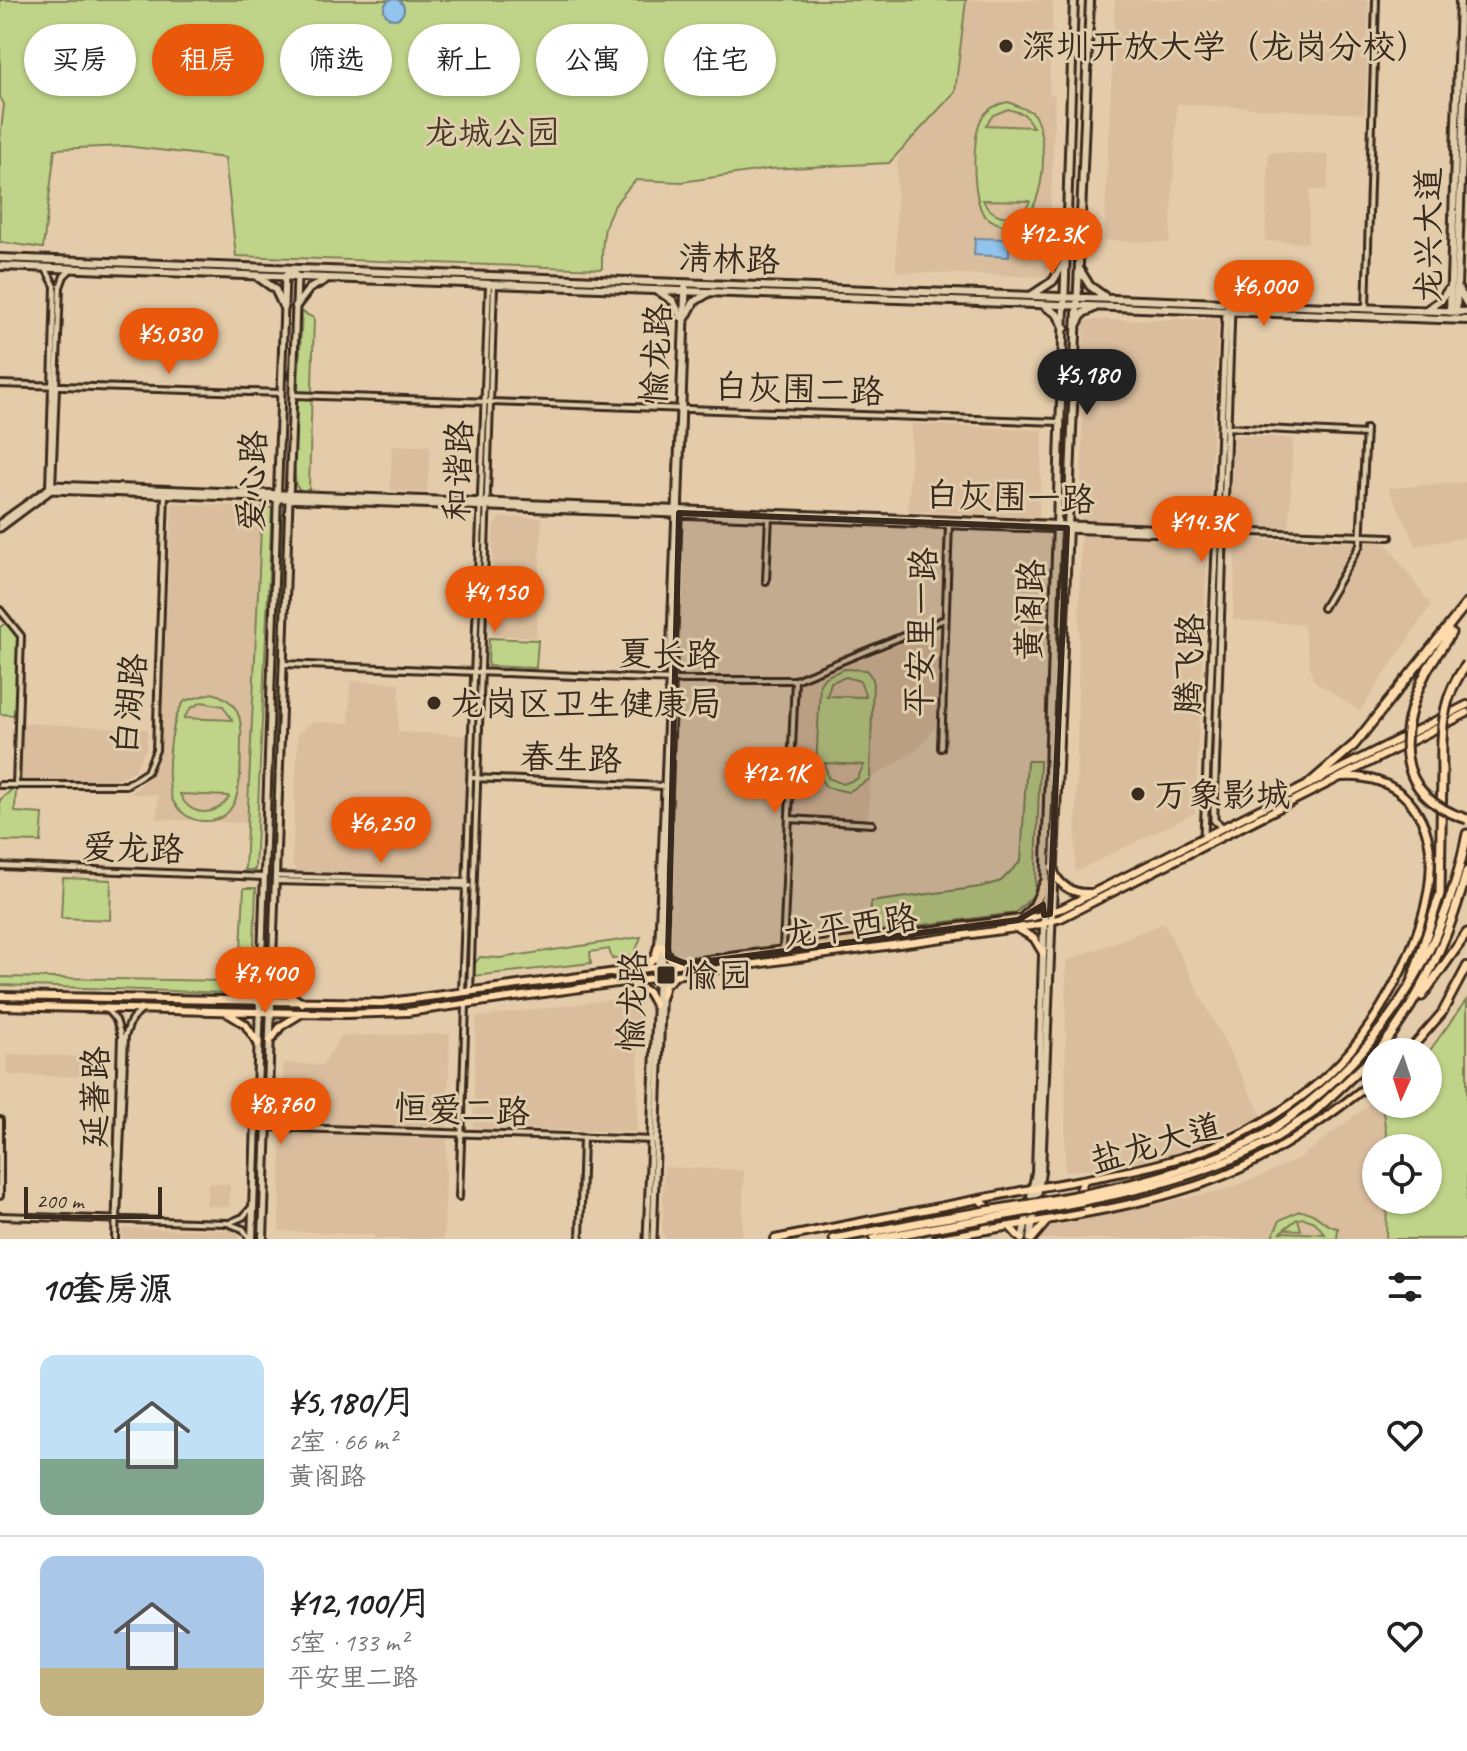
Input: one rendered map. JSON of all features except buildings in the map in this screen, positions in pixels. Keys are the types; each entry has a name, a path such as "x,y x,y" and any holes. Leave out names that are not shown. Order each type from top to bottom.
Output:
{"highway":[{"path":"1467,605 1428,668 1406,719 1407,760 1425,793 1441,807 1467,819"},
{"path":"1309,784 1354,745 1451,628"},
{"path":"1407,993 1440,894 1443,712 1449,693 1467,664"},
{"name":"盐龙大道","path":"1268,1138 1346,1069 1380,1031 1407,993 1437,937 1467,834"},
{"name":"盐龙大道","path":"1388,1038 1405,1016 1438,957 1467,871"},
{"path":"1405,1016 1466,934"},
{"name":"盐龙大道","path":"834,1239 922,1226 1163,1176 1268,1138 1323,1105 1362,1067"},
{"name":"盐龙大道","path":"874,1239 922,1226"}],"main road":[{"name":"黄阁路","path":"1047,914 1052,867 1063,525 1062,422 1074,0"},
{"name":"黄阁路","path":"1021,1239 1036,1189 1047,923 1044,883 1090,0"},
{"name":"龙兴大道","path":"1453,319 1458,0"},
{"name":"龙兴大道","path":"1454,274 1467,19"},
{"path":"1029,296 1053,281 1067,255"},
{"name":"清林路","path":"0,258 685,283 760,290 988,298 1029,296 1103,307 1467,320"},
{"path":"1078,262 1090,286 1112,299"},
{"name":"清林路","path":"0,266 714,292 760,290"},
{"path":"251,275 275,289 284,308"},
{"path":"296,306 315,284 335,278"},
{"path":"1421,310 1441,300 1454,282 1467,304"},
{"path":"652,290 673,301 684,317 699,298 714,292"},
{"name":"清林路","path":"988,298 1038,304 1066,301"},
{"name":"清林路","path":"1076,302 1112,299 1467,312"},
{"path":"1038,304 1057,314 1065,331"},
{"path":"1075,332 1083,313 1103,307"},
{"name":"龙平西路","path":"0,996 382,1003 1018,920 1047,914 1094,893 1467,705"},
{"name":"龙平西路","path":"0,1006 379,1014 466,1006 1047,923 1467,713"},
{"path":"775,1239 1180,1160 1246,1131 1313,1088 1367,1028 1420,924 1429,892 1430,862 1418,814 1401,792 1370,779 1338,778"},
{"path":"1052,867 1058,881 1067,888 1094,893"},
{"path":"1018,920 1034,905 1044,883"},
{"name":"黄阁路","path":"1031,1239 1035,1220 1043,953 1047,923"},
{"path":"966,927 967,935"},
{"path":"1015,929 1034,938 1043,953"},
{"path":"636,971 651,961 660,946 671,960 687,964"},
{"path":"806,948 807,958"},
{"path":"1420,1038 1442,1013 1467,966"},
{"path":"223,1001 248,989 261,969"},
{"path":"272,973 283,991 306,1004"},
{"path":"662,996 665,985 675,976"},
{"path":"625,983 644,988 655,1005"},
{"name":"爱心路","path":"251,1239 260,1003"},
{"name":"爱心路","path":"263,1239 271,1003"},
{"path":"223,1012 245,1024 258,1039 265,1030 270,1039 286,1022 309,1013"},
{"path":"936,1239 1172,1193 1237,1170 1309,1129 1362,1089"},
{"path":"1087,1180 1079,1186 1077,1196 1082,1205 1090,1210"},
{"path":"979,1199 987,1203 993,1216 982,1230"},
{"path":"1031,1239 1053,1217"},
{"path":"1007,1226 1015,1229 1021,1239"}],"street":[{"path":"1366,308 1376,0"},
{"path":"44,267 52,275 55,286 54,386"},
{"path":"0,526 50,487 60,287 64,276 72,268"},
{"path":"285,276 291,269 297,277"},
{"name":"爱心路","path":"260,1003 285,276"},
{"name":"爱心路","path":"271,1003 297,277"},
{"name":"愉龙路","path":"653,1239 655,1005 660,968 685,283"},
{"name":"和谐路","path":"459,995 463,988 469,885 491,284"},
{"name":"腾飞路","path":"1203,838 1207,829 1229,303"},
{"path":"0,384 281,393"},
{"name":"白灰围二路","path":"293,395 1062,422"},
{"path":"1224,427 1366,431 1360,536 1356,555 1323,608"},
{"name":"白灰围一路","path":"50,487 1220,532"},
{"name":"白湖路","path":"0,785 118,787 141,778 151,765 156,750 166,491"},
{"path":"766,581 769,514"},
{"name":"平安里一路","path":"941,748 949,520"},
{"path":"1220,532 1390,537"},
{"name":"腾飞路","path":"1220,532 1214,816 1216,824 1223,828"},
{"path":"0,610 21,636 16,786"},
{"name":"夏长路","path":"284,664 670,680 795,680 945,619"},
{"path":"782,951 795,680"},
{"name":"春生路","path":"473,778 666,786"},
{"path":"789,819 872,824"},
{"name":"爱龙路","path":"0,866 264,877"},
{"path":"276,879 469,885"},
{"name":"和谐路","path":"469,885 468,988 472,993"},
{"name":"愉龙路","path":"647,1239 662,996 659,978"},
{"path":"459,1197 466,1006"},
{"name":"延著路","path":"106,1009 116,1020 121,1036 115,1239"},
{"path":"116,1221 125,1036 131,1020 143,1010"},
{"path":"0,1120 0,1196"},
{"name":"恒爱二路","path":"267,1127 653,1140"},
{"path":"580,1239 583,1138"},
{"path":"227,1223 243,1217 253,1205"},
{"path":"0,1216 227,1223 243,1229 251,1239"}],"highlighted area":[{"path":"679,513 1067,528 1050,914 1044,915 1043,905 1018,920 687,964 668,957"}],"shaded area":[{"path":"966,0 1053,0 1049,94 1055,95 1048,277 896,272 897,163 906,142 955,92"},
{"path":"1115,0 1369,0 1365,114 1177,104 1170,243 1104,240"},
{"path":"1269,152 1329,155 1327,190 1310,190 1308,243 1265,241"},
{"path":"1218,319 1195,813 1075,872 1084,320"},
{"path":"912,424 1043,430 1039,518 908,511"},
{"path":"1233,435 1293,438 1289,528 1229,526"},
{"path":"392,445 430,446 427,493 390,490"},
{"path":"1467,482 1467,537 1417,546 1388,488"},
{"path":"172,503 262,507 247,823 157,819 158,795 130,794 150,776 160,751"},
{"path":"501,517 542,518 536,637 492,635 493,526"},
{"path":"1236,539 1386,543 1431,605 1360,711 1313,680 1303,624 1233,620"},
{"path":"933,631 940,638 939,712 935,727 918,749 870,779 868,820 793,816 798,685"},
{"path":"350,681 400,683 398,732 468,735 462,868 454,876 297,872 292,862 298,734 312,722 349,723"},
{"path":"22,723 148,729 147,746 135,770 111,783 19,780"},
{"path":"1164,923 1262,1116 1205,1142 1148,1162 1065,1172 1066,961"},
{"path":"622,998 635,1003 639,1012 637,1132 473,1128 476,1017"},
{"path":"450,1034 444,1239 374,1239 374,1235 279,1231 283,1063 322,1065 341,1036"},
{"path":"7,1054 99,1057 104,1063 104,1077 7,1075"},
{"path":"1362,1110 1362,1118 1384,1118 1386,1134 1362,1134 1362,1214 1387,1214 1386,1239 1038,1239 1049,1227 1219,1191 1301,1157"},
{"path":"664,1167 744,1170 742,1236 667,1239 662,1234"},
{"path":"208,1183 230,1184 229,1207 206,1206"},
{"path":"123,1228 239,1230 239,1239 122,1239"}],"green space":[{"name":"龙城公园","path":"0,0 966,0 955,92 889,163 769,169 682,182 636,180 607,220 602,269 236,256 225,158 125,146 55,149 43,248 0,242 0,141 4,104 0,97"},
{"path":"1008,102 1032,112 1039,126 1042,169 1039,192 1031,210 1020,223 1004,225 984,215 977,195 974,167 976,138 982,118 990,109","holes":["1008,109 1024,114 1033,127 986,125 993,115","983,200 1029,201 1030,202 1019,213 1006,216 993,212"]},
{"path":"302,312 314,318 309,489 305,494 296,486 294,468"},
{"path":"262,507 272,508 255,870 245,870"},
{"path":"283,513 284,582 268,921 266,892"},
{"path":"9,621 21,636 14,715 0,714 0,627"},
{"path":"489,638 538,640 536,668 488,666"},
{"path":"844,669 866,670 873,679 870,779 848,792 826,787 816,771 820,684 825,677","holes":["846,677 860,681 866,697 827,696 831,682","825,763 863,765 864,765 857,779 843,784 828,778"]},
{"path":"212,693 227,699 239,716 241,764 238,792 227,814 216,820 202,821 189,817 175,805 170,792 172,734 185,701","holes":["202,702 223,706 232,720 184,718 191,708","180,794 228,796 229,797 217,809 203,812 190,807"]},
{"path":"1027,761 1040,761 1035,894 1015,913 870,932 871,902 980,887 1001,881 1021,861"},
{"path":"16,786 15,812 43,814 41,842 0,841 0,800"},
{"path":"63,878 111,880 110,920 61,918"},
{"path":"244,888 256,888 253,975 228,993 0,985 0,977 227,981 240,971"},
{"path":"641,937 634,955 612,959 609,949 590,952 591,963 473,976 472,967 480,957 500,958"},
{"path":"1467,999 1467,1239 1386,1239 1387,1214 1442,1214 1442,1134 1386,1134 1384,1118 1442,1118 1442,1038 1439,1038"},
{"path":"1299,1211 1311,1213 1338,1228 1337,1239 1271,1239 1280,1220","holes":["1304,1218 1315,1222 1325,1234 1281,1232 1285,1229 1301,1230 1298,1219"]}],"water":[{"path":"390,-1 398,-1 404,9 398,19 390,19 384,13 384,5"},
{"path":"975,238 1009,239 1009,257 974,255"}],"place":[{"name":"深圳开放大学（龙岗分校）","path":"1006,46"},
{"name":"龙岗区卫生健康局","path":"434,703"},
{"name":"万象影城","path":"1138,794"},
{"name":"愉园","path":"666,975"}]}
